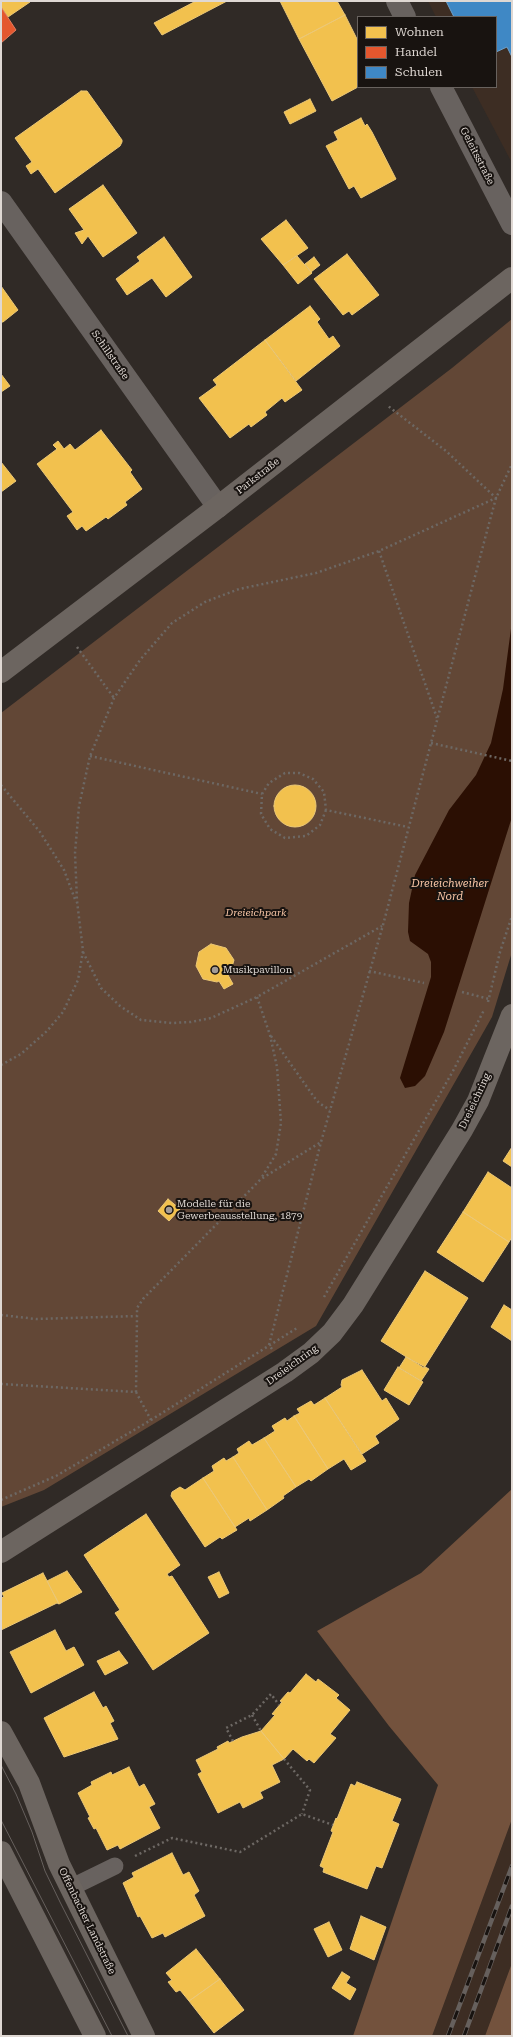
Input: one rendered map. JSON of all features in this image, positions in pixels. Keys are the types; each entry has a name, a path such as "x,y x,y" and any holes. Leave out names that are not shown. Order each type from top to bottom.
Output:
{"street":[{"path":"397,1 404,16"},
{"name":"Geleitsstraße","path":"442,88 512,224"},
{"name":"Schillstraße","path":"1,202 218,507"},
{"name":"Parkstraße","path":"1,672 218,507 512,278"},
{"name":"Dreieichring","path":"1,1552 285,1372 311,1353 332,1333 353,1306 466,1123 478,1100 512,1014"},
{"name":"Offenbacher Landstraße","path":"1,1732 29,1783 70,1888 144,2036"},
{"path":"1,1852 95,2036"}],"lane":[{"path":"70,1888 115,1866"}],"path":[{"path":"374,386 388,406 446,451 496,498"},
{"path":"269,1345 330,1110 383,925 496,498 512,464"},
{"path":"1,1065 21,1054 47,1031 63,1012 78,980 83,951 77,901 75,853 79,806 90,756 114,698 140,660 172,623 205,602 240,589 316,573 379,551 496,498"},
{"path":"379,551 437,718"},
{"path":"77,647 114,698"},
{"path":"431,743 512,761"},
{"path":"90,756 262,794"},
{"path":"285,773 300,773 313,779 324,792 326,810 320,825 306,836 286,838 270,829 262,814 262,794 269,783 285,773"},
{"path":"1,785 40,832 64,870 77,904 83,951 100,988 120,1006 141,1020 172,1023 190,1022 211,1018 257,998 383,925"},
{"path":"326,810 408,827"},
{"path":"323,1300 453,1071 489,999 500,952 512,916"},
{"path":"369,971 424,983"},
{"path":"462,992 489,999"},
{"path":"151,1420 136,1392 137,1308 143,1299 261,1179 272,1164 276,1154 281,1133 277,1067 270,1035 257,998"},
{"path":"270,1035 309,1091 320,1103 330,1110"},
{"path":"261,1179 322,1142"},
{"path":"1,1315 36,1319 136,1316"},
{"path":"1,1500 56,1476 151,1420 300,1326"},
{"path":"1,1384 136,1392"},
{"path":"233,1741 226,1728 252,1715 271,1694 279,1705"},
{"path":"252,1715 261,1731"},
{"path":"115,1866 172,1838 240,1852 302,1814 310,1790 284,1759"},
{"path":"302,1814 333,1825"}],"shaded area":[{"path":"428,1 512,1 512,163 473,88 497,88 497,16 436,16"},
{"path":"512,1489 512,1819 432,2036 353,2036 438,1785 389,1726 317,1631 421,1573"},
{"path":"512,1819 512,1963 485,2036 432,2036"},
{"path":"512,1963 512,2036 485,2036"}],"green space":[{"name":"Dreieichpark","path":"512,319 512,952 492,1017 316,1326 44,1490 1,1507 1,713 452,368"}],"water":[{"name":"Dreieichweiher Nord","path":"512,621 512,817 444,1032 425,1076 415,1086 405,1088 400,1078 431,977 431,962 428,954 410,941 408,932 409,903 415,875 449,810 476,775 491,743 503,689"}],"building: Wohnen":[{"path":"1,1 30,2 8,17 1,7"},
{"path":"196,1 227,1 162,35 154,23"},
{"path":"280,1 337,1 345,15 299,39"},
{"path":"345,15 357,39 357,88 332,101 299,39"},
{"path":"81,91 87,91 122,142 120,146 55,193 38,169 31,174 26,166 32,162 15,138"},
{"path":"310,99 316,111 290,124 284,112"},
{"path":"361,118 365,126 367,124 372,132 396,179 361,198 354,186 349,189 326,146 338,140 334,132"},
{"path":"103,185 137,233 103,257 88,236 82,244 75,233 84,230 69,209"},
{"path":"286,220 308,248 283,265 261,239"},
{"path":"164,237 192,277 166,297 152,278 127,295 116,279 140,261 137,257"},
{"path":"347,254 379,295 352,315 349,311 343,315 314,279"},
{"path":"297,256 312,273 298,284 283,265"},
{"path":"314,257 320,265 311,272 305,264"},
{"path":"1,286 18,310 3,322 1,322"},
{"path":"310,306 320,319 317,322 329,339 333,336 340,346 296,381 265,340"},
{"path":"265,340 302,390 285,402 282,398 265,412 267,415 251,427 249,424 230,438 199,398 217,385 213,380"},
{"path":"1,374 10,386 1,392"},
{"path":"101,430 132,470 130,472 142,489 125,502 127,505 108,519 106,517 86,531 82,526 77,530 67,516 73,512 37,464 57,449 53,445 58,441 64,449 70,444 75,450"},
{"path":"1,462 16,481 1,492"},
{"path":"295,785 310,791 316,806 310,821 295,827 280,821 274,806 280,791"},
{"name":"Musikpavillon","path":"211,944 226,948 234,960 230,974 228,975 233,984 224,989 219,981 217,982 203,979 196,966 199,952"},
{"path":"512,1147 512,1167 503,1161"},
{"path":"488,1172 512,1188 512,1237 509,1242 463,1212"},
{"name":"Modelle für die Gewerbeausstellung, 1879","path":"168,1199 180,1209 169,1221 158,1211"},
{"path":"463,1212 509,1242 483,1282 437,1252"},
{"path":"425,1271 468,1298 424,1368 381,1341"},
{"path":"504,1305 512,1310 512,1341 491,1327"},
{"path":"406,1357 429,1369 421,1381 399,1368"},
{"path":"398,1367 423,1382 409,1405 384,1390"},
{"path":"362,1370 382,1401 386,1398 399,1419 375,1436 379,1443 362,1454 325,1398 342,1387 342,1380"},
{"path":"325,1398 366,1461 351,1470 344,1459 328,1469 294,1416 300,1413 297,1409 311,1401 314,1405"},
{"path":"294,1416 328,1469 311,1481 309,1479 296,1487 264,1438 275,1431 272,1426 285,1418 287,1421"},
{"path":"264,1438 296,1487 267,1510 233,1457 239,1453 237,1449 249,1441 252,1445"},
{"path":"233,1457 267,1510 250,1521 249,1518 235,1527 203,1478 214,1471 212,1466 224,1458 226,1461"},
{"path":"203,1478 237,1530 222,1539 220,1537 205,1547 171,1496 172,1492 180,1487 185,1490"},
{"path":"146,1514 180,1565 167,1574 169,1577 172,1576 209,1633 153,1670 115,1613 120,1610 84,1555"},
{"path":"67,1571 82,1592 59,1604 47,1581"},
{"path":"219,1572 229,1593 219,1598 208,1577"},
{"path":"43,1573 59,1604 57,1603 1,1630 1,1598 4,1597 2,1593"},
{"path":"55,1630 66,1651 74,1647 84,1665 31,1693 10,1652"},
{"path":"119,1651 128,1663 105,1675 97,1661"},
{"path":"306,1674 316,1682 318,1679 339,1695 336,1698 350,1710 330,1734 336,1738 314,1763 309,1759 307,1761 293,1749 284,1759 261,1731 275,1715 272,1714 282,1702 280,1701 288,1692 290,1693"},
{"path":"94,1692 103,1708 106,1706 114,1721 110,1723 118,1739 64,1757 44,1718"},
{"path":"261,1731 284,1759 272,1765 280,1782 260,1792 263,1798 243,1808 240,1802 218,1813 198,1774 202,1772 196,1760 218,1749 217,1747 228,1741 229,1743"},
{"path":"129,1767 139,1787 144,1784 155,1804 149,1807 160,1828 120,1849 118,1845 107,1850 96,1828 94,1829 88,1818 90,1817 78,1793 92,1785 91,1782 111,1772 112,1775"},
{"path":"357,1782 401,1799 392,1821 399,1824 382,1868 376,1866 367,1889 323,1872 324,1868 320,1866 333,1832 331,1831 336,1818 337,1819 351,1784 355,1786"},
{"path":"172,1853 183,1875 189,1872 199,1891 194,1895 205,1916 165,1937 163,1933 152,1938 140,1916 138,1917 123,1883 134,1877 132,1873"},
{"path":"361,1916 386,1927 374,1960 350,1949"},
{"path":"329,1922 342,1950 328,1957 314,1929"},
{"path":"196,1949 220,1979 189,2001 180,1990 176,1992 168,1982 172,1980 166,1973"},
{"path":"342,1972 350,1977 346,1983 356,1989 350,2000 332,1988"},
{"path":"220,1979 244,2010 214,2033 189,2001"}],"building: Handel":[{"path":"1,7 16,30 1,43"}],"building: Schulen":[{"path":"446,1 512,1 512,57 507,47 497,52 497,16 454,16"}],"tram line":[{"path":"1,1765 16,1794 32,1832 45,1871 128,2036"},
{"path":"1,1820 112,2036"}],"railway":[{"path":"448,2036 512,1866"},
{"path":"464,2036 512,1906"}],"place":[{"name":"Musikpavillon","path":"215,970"},
{"name":"Modelle für die Gewerbeausstellung, 1879","path":"169,1210"}]}
